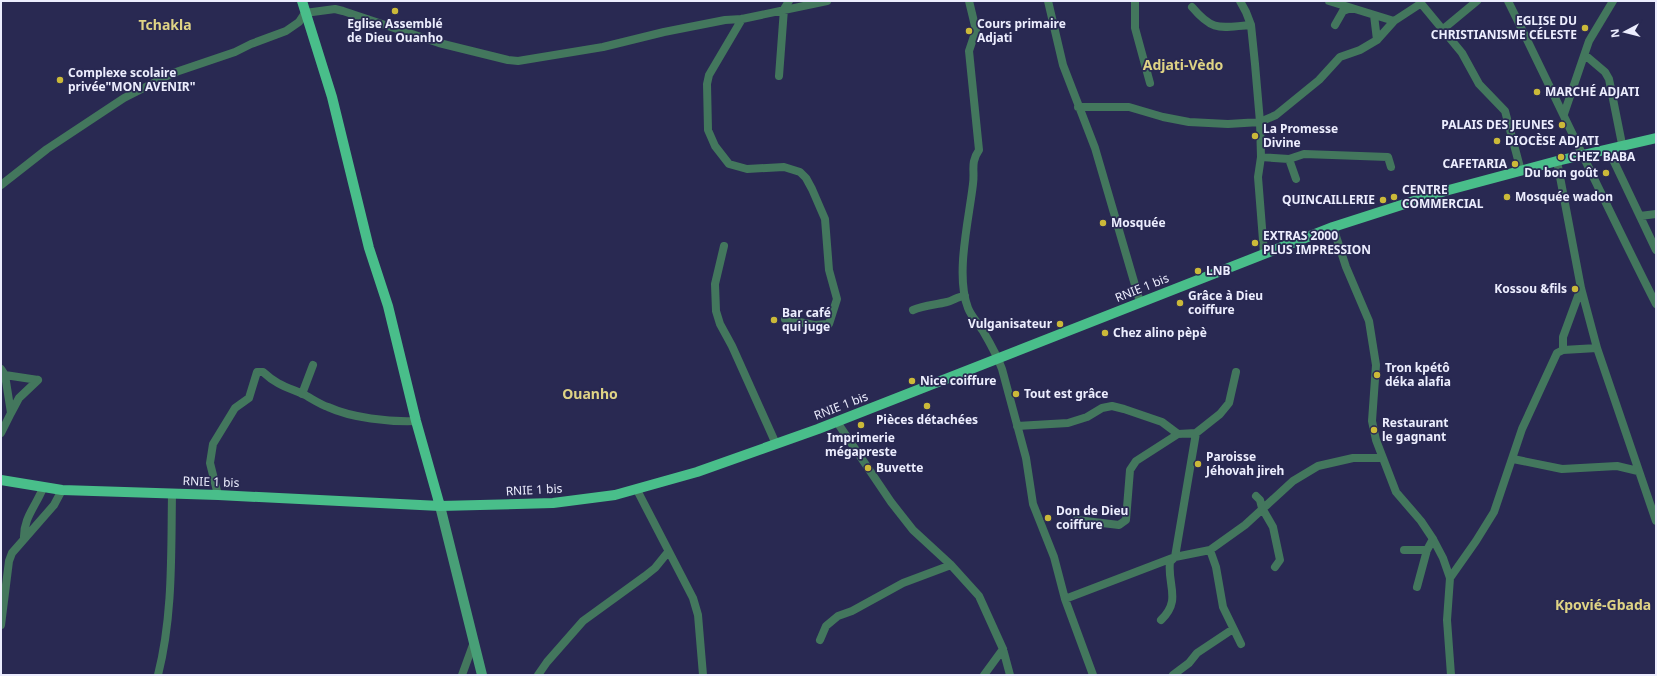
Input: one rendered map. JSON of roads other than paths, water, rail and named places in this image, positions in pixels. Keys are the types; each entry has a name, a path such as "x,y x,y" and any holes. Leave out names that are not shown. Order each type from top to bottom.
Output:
{"main road":[{"path":"302,1 332,98 369,248 388,306 416,422 440,506 475,640 482,675"},
{"name":"RNIE 1 bis","path":"1,480 62,490 218,495 440,506 553,503 592,499 637,490 697,472 837,422 1333,227 1438,193 1522,170 1608,149 1622,144 1656,138"},
{"path":"475,640 476,675"}],"street":[{"path":"779,76 784,9 789,1"},
{"path":"1,185 47,149 124,98 173,73 235,52 251,44 286,31 299,22 305,13 335,9 439,43 508,60 518,61 596,48 664,32 827,1"},
{"path":"969,1 976,30 969,51 980,150 974,157 973,182 963,259 965,296 968,308 998,359 1026,458 1033,504 1054,557 1066,599 1092,675"},
{"path":"1048,1 1063,65 1095,148 1140,302"},
{"path":"1135,1 1135,28 1150,83"},
{"path":"1240,1 1251,25 1260,122 1261,157 1258,177 1264,254"},
{"path":"1329,1 1394,21"},
{"path":"1442,30 1477,1"},
{"path":"1508,1 1584,154 1606,205 1656,304"},
{"path":"1564,114 1589,41 1613,1"},
{"path":"1078,107 1129,106 1163,117 1189,122 1228,124 1260,122 1276,115 1319,80 1340,57 1360,50 1377,40 1394,21 1420,2 1462,53 1479,84 1505,111 1522,170"},
{"path":"1192,7 1210,25 1226,28 1251,25"},
{"path":"1335,25 1343,11 1351,8"},
{"path":"1374,15 1377,40"},
{"path":"742,18 709,75 707,84 708,130 715,146 729,164 747,169 784,167 800,172 806,178 826,219 829,270 837,300 829,324 814,326 785,318"},
{"path":"1585,55 1605,72 1609,79 1622,144"},
{"path":"1608,149 1656,250"},
{"path":"1261,157 1289,159 1304,154 1364,155 1388,157 1391,167"},
{"path":"1289,159 1296,179"},
{"path":"1557,161 1582,288 1597,348 1656,521"},
{"path":"1640,216 1656,214"},
{"path":"1333,227 1346,267 1369,320 1376,365 1372,421 1382,458 1396,492 1421,521 1433,539 1443,558 1450,578 1447,620 1451,675"},
{"path":"724,246 715,284 716,311 720,324 732,346 776,444"},
{"path":"1563,350 1563,337 1582,288"},
{"path":"913,310 922,306 949,302 960,296 965,296"},
{"path":"1450,578 1494,512 1533,403 1557,353 1563,350 1597,348"},
{"path":"302,394 312,366"},
{"path":"1,433 18,398 38,380 3,372 11,412"},
{"path":"218,495 210,463 210,453 213,444 235,408 250,398 256,373 263,372 269,379 287,389 302,394 344,413 394,421 416,422"},
{"path":"1077,520 1120,525 1124,523 1126,520 1130,470 1136,461 1178,434 1196,433 1220,414 1229,403 1236,372"},
{"path":"1017,426 1068,423 1087,417 1102,408 1117,407 1162,422 1178,434"},
{"path":"837,422 891,502 913,530 951,565 979,596 1002,649 1010,675"},
{"path":"1161,620 1170,611 1172,604 1173,597 1169,566 1170,562 1175,557 1196,433"},
{"path":"1066,599 1175,557 1210,550 1245,525 1262,508 1294,481 1318,466 1352,458 1382,458"},
{"path":"1513,459 1562,469 1617,466 1638,471"},
{"path":"24,538 24,528 27,516 43,488"},
{"path":"1,625 9,561 12,553 54,505 62,490"},
{"path":"637,490 695,604 698,615 703,675"},
{"path":"158,675 167,630 170,597 172,494"},
{"path":"1256,496 1260,500 1262,508 1273,527 1280,560 1275,567"},
{"path":"1417,587 1427,550 1433,539"},
{"path":"1210,550 1216,567 1223,607 1241,644"},
{"path":"1404,550 1427,550"},
{"path":"538,675 547,662 583,622 655,568 668,552"},
{"path":"820,640 826,626 838,616 852,611 903,583 951,565"},
{"path":"1173,675 1189,663 1197,653 1233,629"},
{"path":"462,675 475,640"},
{"path":"984,675 1002,649"}],"place":[{"name":"Eglise Assemblé de Dieu Ouanho","path":"395,11"},
{"name":"EGLISE DU CHRISTIANISME CÉLESTE","path":"1585,28"},
{"name":"Cours primaire Adjati","path":"969,31"},
{"name":"Complexe scolaire privée\"MON AVENIR\"","path":"60,80"},
{"name":"MARCHÉ ADJATI","path":"1537,92"},
{"name":"PALAIS DES JEUNES","path":"1562,125"},
{"name":"La Promesse Divine","path":"1255,136"},
{"name":"DIOCÈSE ADJATI","path":"1497,141"},
{"name":"CHEZ BABA","path":"1561,157"},
{"name":"CAFETARIA","path":"1515,164"},
{"name":"Du bon goût","path":"1606,173"},
{"name":"CENTRE COMMERCIAL","path":"1394,197"},
{"name":"Mosquée wadon","path":"1507,197"},
{"name":"QUINCAILLERIE","path":"1383,200"},
{"name":"Mosquée","path":"1103,223"},
{"name":"EXTRAS 2000 PLUS IMPRESSION","path":"1255,243"},
{"name":"LNB","path":"1198,271"},
{"name":"Kossou &fils","path":"1575,289"},
{"name":"Grâce à Dieu coiffure","path":"1180,303"},
{"name":"Bar café qui juge","path":"774,320"},
{"name":"Vulganisateur","path":"1060,324"},
{"name":"Chez alino pèpè","path":"1105,333"},
{"name":"Tron kpétô déka alafia","path":"1377,375"},
{"name":"Nice coiffure","path":"912,381"},
{"name":"Tout est grâce","path":"1016,394"},
{"name":"Pièces détachées","path":"927,406"},
{"name":"Imprimerie mégapreste","path":"861,425"},
{"name":"Restaurant le gagnant","path":"1374,430"},
{"name":"Paroisse Jéhovah jireh","path":"1198,464"},
{"name":"Buvette","path":"868,468"},
{"name":"Don de Dieu coiffure","path":"1048,518"}],"district":[{"name":"Tchakla","path":"165,25"},
{"name":"Adjati-Vèdo","path":"1183,65"},
{"name":"Ouanho","path":"590,394"},
{"name":"Kpovié-Gbada","path":"1603,605"}]}
